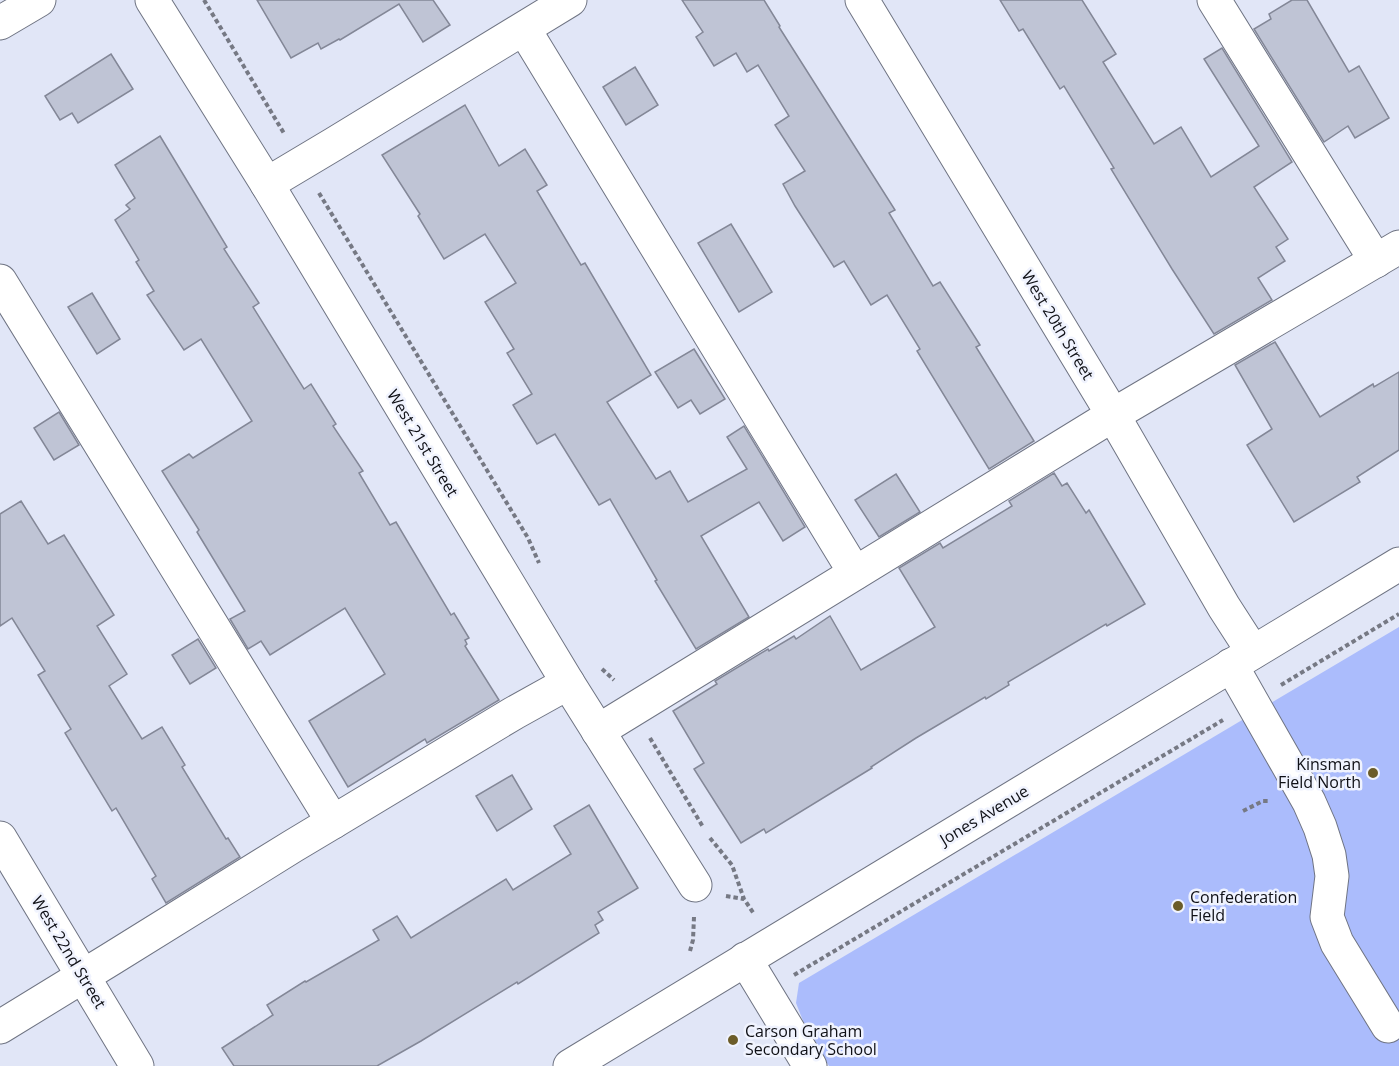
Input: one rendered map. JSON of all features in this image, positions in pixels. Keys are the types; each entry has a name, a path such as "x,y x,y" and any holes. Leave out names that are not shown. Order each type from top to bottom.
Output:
{"street":[{"path":"0,23 39,0"},
{"name":"West 21st Street","path":"152,0 267,184 598,731 710,890"},
{"path":"267,184 570,0"},
{"name":"West 20th Street","path":"862,0 1113,415 1224,607 1242,659 1252,703 1317,819 1329,855 1332,876 1327,917 1337,943 1388,1026"},
{"path":"598,731 1113,415 1387,254 1214,0"},
{"path":"524,29 855,573"},
{"path":"0,281 333,822"},
{"name":"Jones Avenue","path":"570,1066 1399,564"},
{"path":"0,1027 293,846 568,683"},
{"name":"West 22nd Street","path":"0,838 137,1066"},
{"path":"745,959 810,1066"}],"path":[{"path":"204,0 289,142"},
{"path":"315,185 528,538 541,568"},
{"path":"804,968 1399,614"},
{"path":"600,667 614,679 620,689"},
{"path":"646,732 710,839 732,865 744,899 754,914"},
{"path":"710,890 744,899"},
{"path":"690,953 694,921"}],"shaded area":[{"path":"1399,627 1399,1066 829,1066 807,1031 796,1003 799,983"}],"building":[{"path":"257,0 433,0 450,25 423,42 399,4 340,40 321,49 318,43 291,58"},
{"path":"682,0 764,0 895,210 889,213 933,286 940,282 980,345 976,347 1034,441 989,469 917,351 920,349 887,295 871,305 844,261 834,267 795,206 783,184 805,171 775,125 789,116 758,65 747,72 736,53 714,66 696,37 703,32"},
{"path":"1000,0 1082,0 1116,54 1103,62 1154,144 1181,127 1211,177 1259,146 1204,59 1222,48 1292,162 1254,187 1288,239 1276,247 1285,261 1258,278 1272,300 1214,334 1111,169 1114,168 1064,86 1060,89 1023,29 1019,31"},
{"path":"1292,0 1307,0 1349,72 1359,66 1389,118 1355,138 1348,126 1324,142 1254,29 1271,19 1269,14"},
{"path":"111,54 133,89 78,123 72,113 60,120 45,96"},
{"path":"635,67 658,105 626,125 603,87"},
{"path":"465,105 499,166 525,149 547,185 537,191 581,265 585,263 651,375 607,402 656,479 670,471 688,502 747,469 727,437 744,426 805,527 783,541 759,502 701,536 749,617 696,649 610,499 599,505 555,434 537,444 513,405 532,394 507,353 514,349 485,302 516,283 485,234 444,259 418,216 420,214 382,155"},
{"path":"160,136 227,247 224,249 259,303 253,307 304,389 311,384 336,424 333,426 363,471 359,473 390,525 396,522 451,615 454,613 469,638 465,640 467,644 465,646 499,700 427,743 425,739 348,787 309,721 385,674 345,608 270,655 261,641 248,649 230,619 245,611 162,471 189,454 193,458 252,421 201,339 184,350 147,295 154,291 136,262 139,260 115,220 130,209 126,205 135,198 115,165"},
{"path":"731,224 772,292 739,312 698,243"},
{"path":"92,293 120,339 97,354 68,307"},
{"path":"1275,342 1320,417 1373,384 1374,387 1399,372 1399,450 1357,477 1360,482 1294,522 1247,445 1272,429 1235,365"},
{"path":"694,349 725,399 700,414 691,400 678,408 655,372"},
{"path":"59,412 79,445 54,460 34,428"},
{"path":"1054,473 1062,486 1067,483 1086,513 1089,510 1145,604 1107,626 1106,624 1008,682 1009,685 916,738 872,768 766,833 764,829 741,843 694,769 704,763 673,711 717,684 715,681 768,649 769,651 794,636 796,639 830,616 861,670 935,627 899,568 940,543 943,548 1012,506 1009,501"},
{"path":"896,474 920,512 879,537 855,500"},
{"path":"21,501 48,544 64,535 114,615 97,626 127,674 109,686 142,739 162,727 185,765 182,767 226,839 228,838 240,857 166,903 152,879 156,876 116,808 112,811 65,733 71,729 38,675 45,671 12,618 0,626 0,514"},
{"path":"198,639 216,668 190,684 172,655"},
{"path":"512,775 532,809 497,831 476,796"},
{"path":"589,805 638,888 598,912 603,920 595,925 599,933 518,984 517,982 377,1066 234,1066 222,1048 273,1015 267,1005 379,940 373,930 397,916 411,938 506,879 513,890 571,854 554,826"}],"place":[{"name":"Kinsman Field North","path":"1373,773"},
{"name":"Confederation Field","path":"1178,906"},
{"name":"Carson Graham Secondary School","path":"733,1040"}]}
